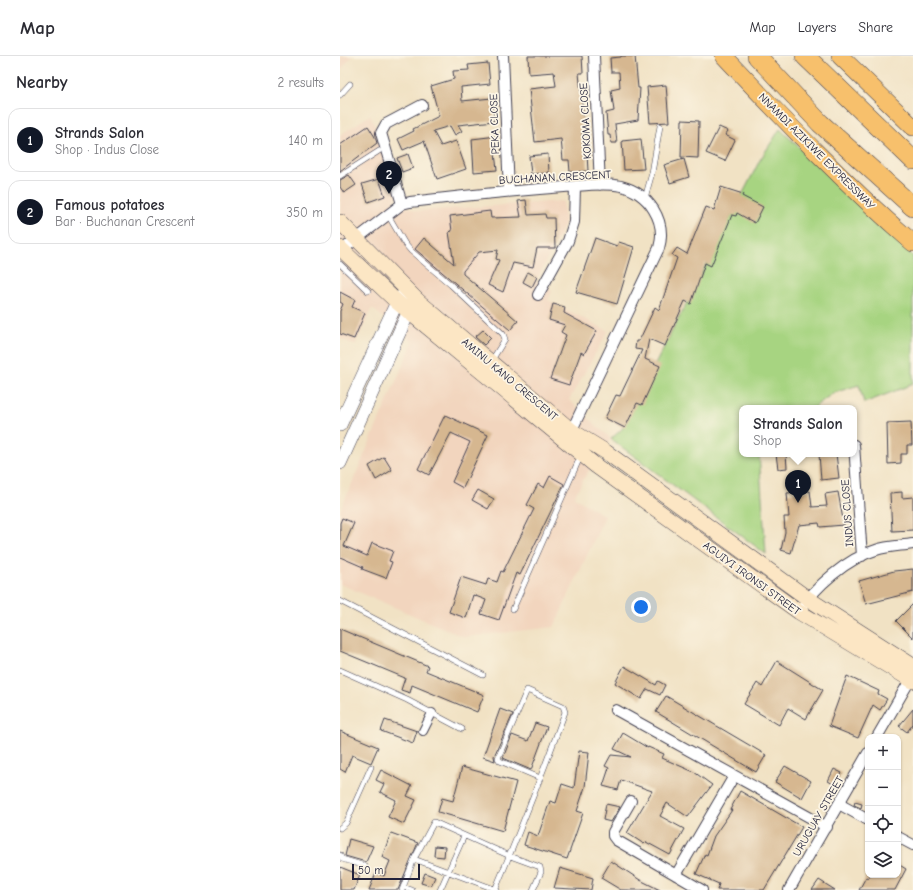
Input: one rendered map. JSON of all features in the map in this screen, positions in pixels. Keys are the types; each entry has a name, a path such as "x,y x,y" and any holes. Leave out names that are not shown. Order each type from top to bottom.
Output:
{"highway":[{"name":"NNAMDI AZIKIWE EXPRESSWAY","path":"724,56 809,146 874,210 913,243"},
{"name":"NNAMDI AZIKIWE EXPRESSWAY","path":"757,56 820,123 913,207"},
{"path":"805,56 913,160"},
{"path":"840,56 913,127"}],"main road":[{"name":"AMINU KANO CRESCENT","path":"340,222 411,300 569,437 606,452"},
{"name":"AMINU KANO CRESCENT","path":"341,254 397,302 411,300 490,363 569,437 581,454 596,466"},
{"name":"AGUIYI IRONSI STREET","path":"606,452 912,675"},
{"name":"AGUIYI IRONSI STREET","path":"596,466 799,612 912,675"}],"street":[{"name":"PEKA CLOSE","path":"504,56 509,191"},
{"name":"KOKOMA CLOSE","path":"594,56 600,185"},
{"path":"402,204 381,133 386,124 422,105"},
{"name":"BUCHANAN CRESCENT","path":"341,254 356,239 402,204 410,202 509,191 600,185 621,186 645,198 653,208 659,220 662,238 659,248 569,437"},
{"path":"538,295 568,241 574,222 575,187"},
{"path":"340,463 411,300"},
{"path":"340,425 397,302"},
{"name":"INDUS CLOSE","path":"855,457 862,556"},
{"path":"799,612 807,598 834,574 862,556 876,550 913,544"},
{"path":"879,734 912,675"},
{"path":"616,710 827,827"},
{"path":"424,731 432,713"},
{"name":"URUGUAY STREET","path":"789,890 827,827 865,758"},
{"path":"676,875 734,776"},
{"path":"632,801 614,832 613,836 616,840 702,890"},
{"path":"839,804 865,818"},
{"path":"901,839 913,845"}],"lane":[{"path":"340,96 350,84"},
{"path":"645,198 652,173 660,126"},
{"path":"340,176 379,151"},
{"path":"388,215 411,251 451,285 503,334 505,339 502,346 490,363"},
{"path":"341,254 368,291"},
{"path":"513,609 581,454"},
{"path":"340,601 483,675"},
{"path":"340,670 432,713 462,729"},
{"path":"414,859 496,890 540,778 565,709 563,706 527,690 524,693 498,758 500,761 540,778"},
{"path":"340,828 346,823 371,767"},
{"path":"412,890 403,888 414,859 432,822 436,822 464,836 541,868 541,872 533,890"},
{"path":"440,890 464,836"},
{"path":"340,855 342,859 365,866"}],"shaded area":[{"path":"340,56 352,56 340,71"},
{"path":"370,115 404,193 392,201 417,211 563,201 565,224 536,281 552,291 548,300 608,331 569,400 611,439 584,478 574,497 605,516 554,627 464,637 340,584 340,511 413,342 372,308 355,345 340,338 340,135"}],"green space":[{"path":"780,129 913,256 913,384 864,403 859,385 833,393 817,405 739,405 739,457 759,457 766,554 611,439 622,429 760,160"}],"building":[{"path":"528,56 582,56 583,73 579,73 585,132 582,132 584,154 587,154 588,171 570,172 569,160 563,160 561,139 535,142 529,89 556,86 554,72 529,74"},
{"path":"635,56 638,88 640,88 638,120 615,124 617,143 611,143 610,135 608,135 606,113 614,111 611,90 620,88 619,72 611,72 610,58"},
{"path":"488,63 490,84 461,87 462,101 492,98 494,121 458,125 462,131 455,135 450,126 433,131 441,146 456,141 466,169 437,179 424,141 403,150 398,139 414,131 413,129 439,116 431,86 454,79 453,71 469,70 468,65"},
{"path":"666,85 669,122 650,123 647,87"},
{"path":"682,120 699,121 698,158 681,157"},
{"path":"368,126 377,143 340,171 340,145"},
{"path":"719,127 728,131 725,135 735,140 725,161 706,153"},
{"path":"497,136 498,146 496,146 497,152 495,153 497,170 474,172 472,139"},
{"path":"641,139 644,169 624,170 622,141"},
{"path":"408,154 413,168 402,172 397,158"},
{"path":"548,154 549,173 531,174 529,156"},
{"path":"684,159 689,177 670,183 664,165"},
{"path":"349,175 356,185 344,193 340,187 340,180"},
{"path":"379,179 385,196 368,202 362,184"},
{"path":"721,187 743,194 742,196 763,207 755,223 737,213 736,216 732,215 711,266 705,263 691,304 685,301 665,346 649,339 645,359 660,366 642,405 637,403 625,428 605,418 616,395 620,396 642,350 635,349 636,341 639,341 655,307 659,310 677,258 672,255 677,248 687,254 706,207 714,210"},
{"path":"526,200 528,215 545,214 546,218 554,218 555,248 537,248 533,267 513,263 503,292 488,285 499,260 496,259 498,250 479,252 463,271 463,274 518,321 510,330 415,249 424,238 454,264 449,232 452,231 450,216 490,211 491,218 521,217 518,201"},
{"path":"595,238 617,246 619,242 634,247 617,304 576,292"},
{"path":"528,272 537,277 532,287 523,282"},
{"path":"340,292 355,300 352,307 365,313 354,339 340,334 340,311 343,304 340,302"},
{"path":"553,304 565,307 564,313 597,331 584,354 581,352 569,385 550,379 566,335 561,332 565,325 549,320"},
{"path":"483,330 491,338 484,345 475,337"},
{"path":"445,415 488,435 463,488 452,482 470,442 451,433 429,475 418,469"},
{"path":"911,422 912,445 907,445 907,454 901,454 901,463 888,464 887,423"},
{"path":"384,457 392,470 376,480 369,466"},
{"path":"776,457 786,457 787,468 778,469"},
{"path":"819,457 836,457 839,478 821,480"},
{"path":"550,476 564,484 520,575 516,573 499,620 481,614 486,600 473,595 466,618 449,612 461,577 486,585 488,579 497,582 501,571 503,572 534,509 527,505 538,484 544,488"},
{"path":"478,490 494,499 488,509 472,500"},
{"path":"810,491 812,507 827,506 825,494 838,492 844,525 820,527 819,523 799,525 791,553 781,550 785,532 784,517 789,517 787,493"},
{"path":"902,492 902,498 913,497 913,530 892,531 890,493"},
{"path":"342,518 354,523 344,546 367,556 372,543 393,551 389,561 392,562 386,578 362,569 363,567 340,557 340,523"},
{"path":"913,569 913,592 866,604 859,581 894,571"},
{"path":"913,604 913,638 896,621"},
{"path":"340,629 428,666 426,671 484,695 477,712 412,685 410,693 401,690 405,678 340,651"},
{"path":"777,661 823,690 806,719 788,708 779,725 744,704 757,683 762,687"},
{"path":"624,666 656,685 658,681 665,685 660,695 647,689 641,699 615,683"},
{"path":"847,676 879,691 878,694 887,699 880,710 873,705 858,738 829,726"},
{"path":"666,696 766,755 756,772 656,712"},
{"path":"500,709 513,714 494,756 495,761 483,757"},
{"path":"913,709 913,724 907,732 899,726"},
{"path":"385,720 417,731 413,743 381,731"},
{"path":"535,723 547,727 531,770 503,758 512,735 528,741"},
{"path":"340,731 378,747 371,763 352,755 345,772 340,769"},
{"path":"623,733 648,748 664,754 662,758 694,772 712,785 688,817 667,803 660,816 684,829 670,855 646,842 644,844 627,833 652,791 621,780 618,790 603,786 609,768 605,766 611,755 631,757 614,749"},
{"path":"579,751 589,752 585,787 577,811 583,813 567,859 524,845 528,832 538,836 550,801 556,803 562,784 574,788"},
{"path":"785,766 811,781 802,798 775,782"},
{"path":"462,767 516,782 503,831 438,812 442,798 453,801"},
{"path":"834,769 842,773 835,785 828,781"},
{"path":"381,770 412,786 407,796 416,800 404,824 388,817 396,800 380,792 384,784 376,780"},
{"path":"740,791 802,827 764,890 717,890 719,884 696,874 705,854 707,855 714,836 732,810 730,810"},
{"path":"855,802 862,804 861,808 854,805"},
{"path":"606,804 620,807 611,822 603,820"},
{"path":"391,833 418,843 398,890 369,890 376,873 384,876 390,861 382,857"},
{"path":"349,839 373,846 366,862 345,856"},
{"path":"435,846 445,847 444,857 434,856"},
{"path":"611,861 640,880 660,890 621,890 601,878"},
{"path":"901,866 906,869 895,890 859,890 865,878 901,878"},
{"path":"340,867 360,875 354,890 340,890"},
{"path":"560,868 593,878 591,890 554,888"},
{"path":"425,873 435,877 431,886 421,883"},
{"path":"819,880 835,890 812,890"}],"place":[{"name":"Famous potatoes","path":"389,194"},
{"name":"Strands Salon","path":"798,503"}]}
